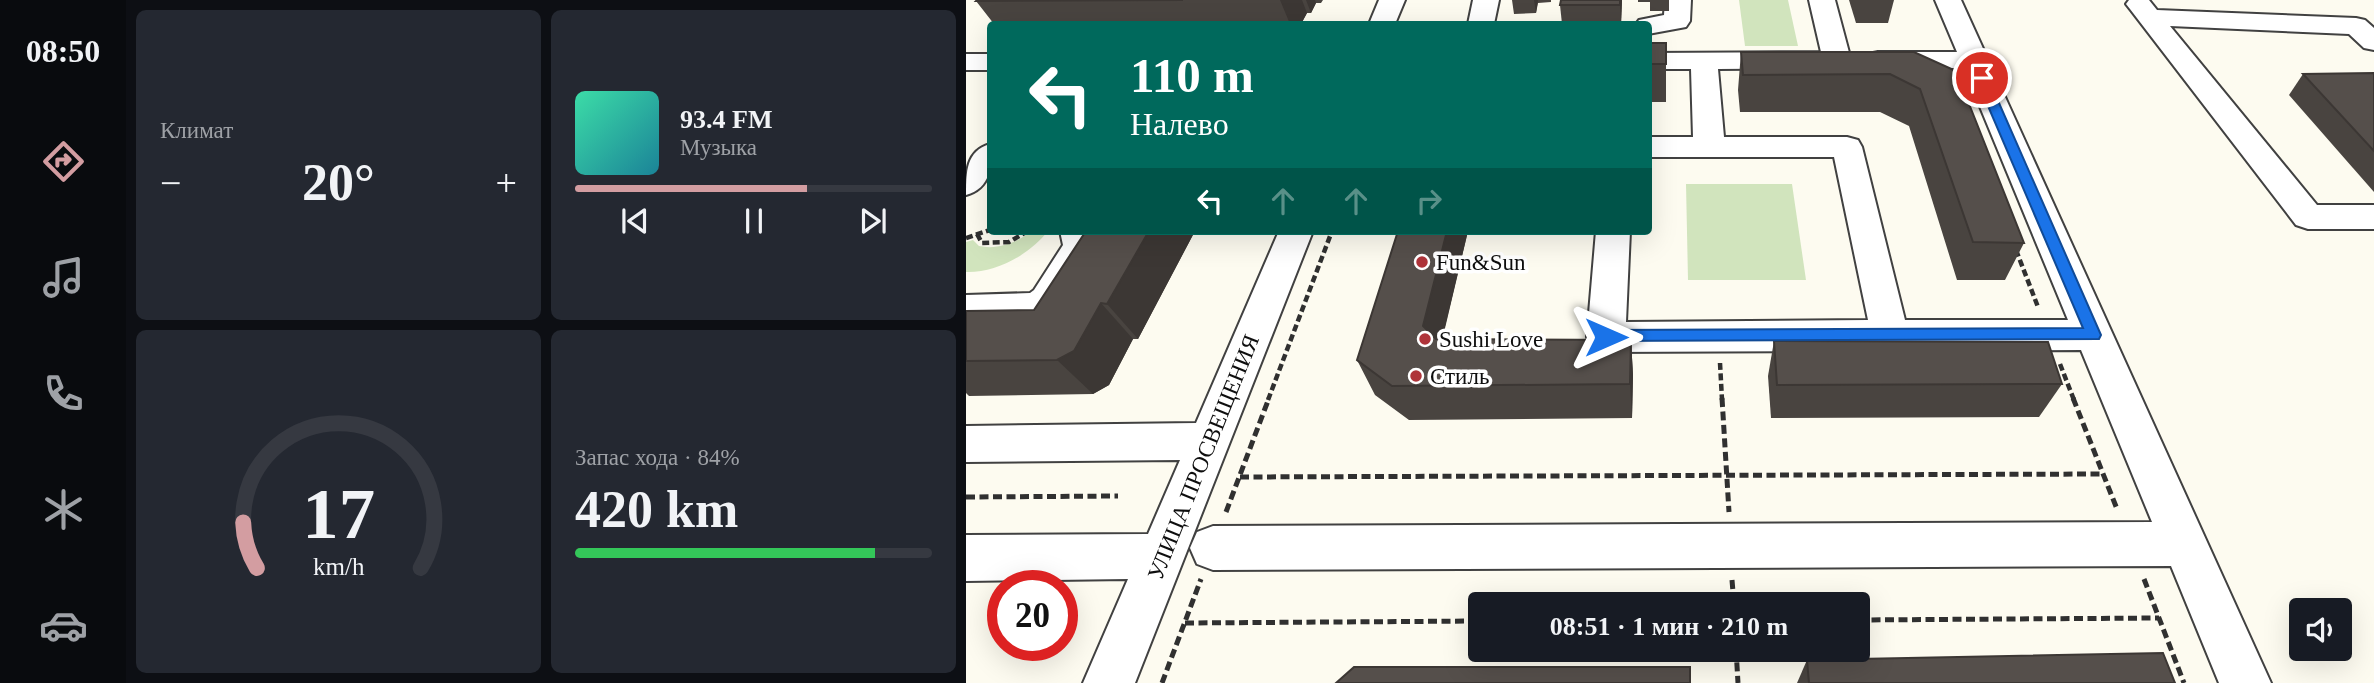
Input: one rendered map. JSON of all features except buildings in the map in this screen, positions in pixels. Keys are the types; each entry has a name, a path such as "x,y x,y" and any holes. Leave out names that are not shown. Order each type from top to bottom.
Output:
{"street":[{"path":"1382,21 1392,0"},
{"path":"1482,21 1486,0"},
{"path":"1652,25 1677,21 1678,0"},
{"path":"1822,0 1837,60"},
{"path":"1948,0 2245,683"},
{"path":"2142,8 2356,26 2374,42"},
{"path":"2142,8 2308,218 2374,217"},
{"path":"1652,61 1974,60"},
{"path":"1704,61 1709,147"},
{"path":"966,62 987,62"},
{"path":"966,136 987,136"},
{"path":"1652,147 1847,147 1890,335"},
{"path":"966,184 987,158"},
{"path":"966,309 1038,307 1046,300 1076,254 1080,245 1078,235"},
{"name":"УЛИЦА ПРОСВЕЩЕНИЯ","path":"1109,683 1294,235"},
{"path":"1613,235 1606,337 2093,335"},
{"path":"966,444 1209,441"},
{"path":"1213,548 2184,544"},
{"path":"966,558 1161,556"}],"path":[{"path":"966,238 987,230"},
{"path":"977,234 982,243 999,244 1019,235"},
{"path":"1162,683 1331,235"},
{"path":"1719,336 1733,592"},
{"path":"1240,477 2103,474"},
{"path":"966,497 1118,496"},
{"path":"1870,620 2159,618"},
{"path":"1185,623 1468,621"},
{"path":"1737,662 1738,683"}],"green space":[{"path":"1739,0 1788,0 1798,46 1745,46"},
{"path":"1686,184 1792,184 1806,280 1688,280"},
{"path":"1026,235 1044,235 1011,261 977,272 966,272 966,242 973,240 979,246 986,247 1000,246"}],"place":[{"name":"Fun&Sun","path":"1422,262"},
{"name":"Sushi Love","path":"1425,339"},
{"name":"Стиль","path":"1416,376"}],"route":[{"path":"1606,337 2093,335 1982,78"}]}
